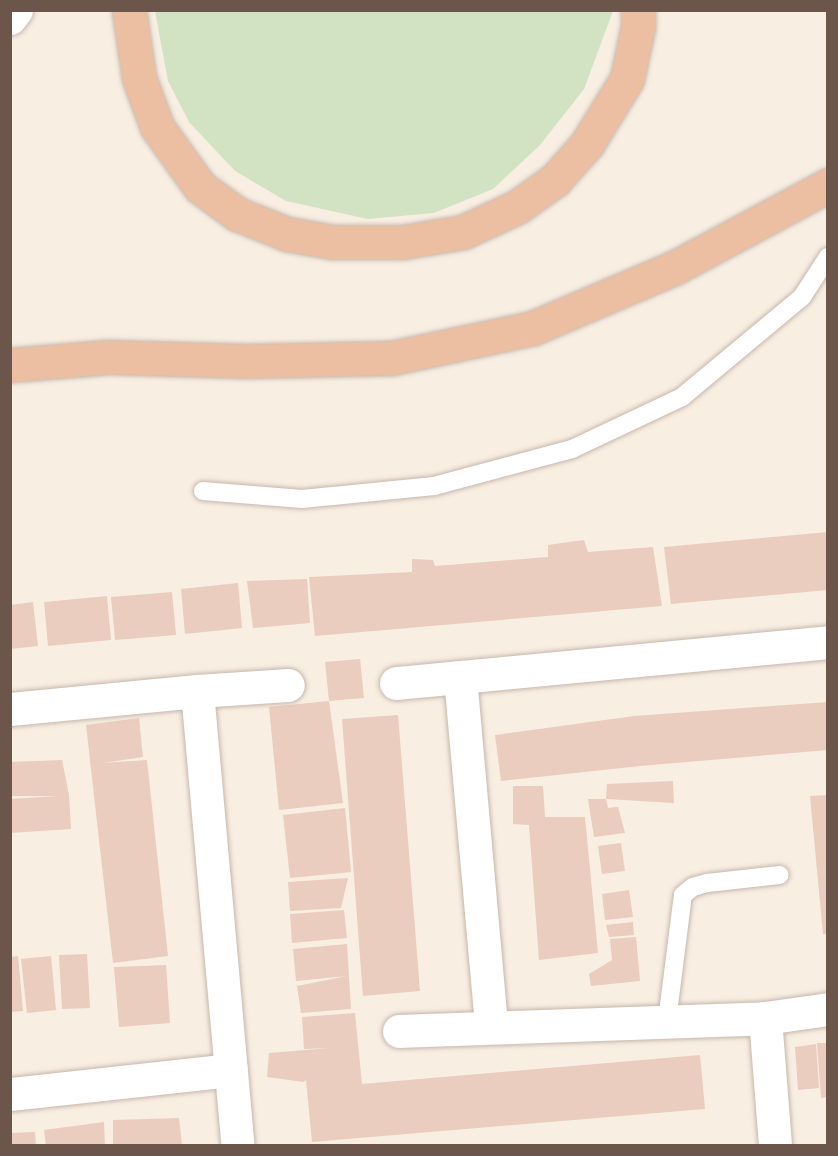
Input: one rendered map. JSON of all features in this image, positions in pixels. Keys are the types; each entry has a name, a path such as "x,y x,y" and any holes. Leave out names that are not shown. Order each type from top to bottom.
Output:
{"highway":[{"path":"129,10 139,78 157,127 200,188 237,214 287,234 332,242 403,242 463,232 517,207 555,180 587,144 627,79 638,27 638,10"},
{"path":"10,365 109,357 247,361 392,358 533,328 676,267 828,185"}],"street":[{"path":"10,18 16,10"},
{"path":"396,682 828,642"},
{"path":"460,677 491,1027"},
{"path":"10,709 197,691 288,685"},
{"path":"197,691 238,1146"},
{"path":"399,1031 765,1018 828,1009"},
{"path":"765,1018 775,1146"},
{"path":"10,1094 231,1070"}],"lane":[{"path":"203,491 302,499 434,486 572,449 682,397 802,297 828,256"},
{"path":"667,1021 683,894 693,887 707,884 780,875"}],"green space":[{"path":"155,11 613,11 584,89 540,145 493,189 434,213 368,219 286,201 235,171 189,122 168,81"}],"building":[{"path":"828,532 828,590 671,604 664,547"},
{"path":"584,540 588,552 653,547 662,606 315,636 309,577 412,572 412,559 433,560 435,566 548,557 548,545"},
{"path":"307,579 310,623 253,628 247,581"},
{"path":"238,583 242,628 185,634 181,589"},
{"path":"172,592 176,635 115,640 111,597"},
{"path":"107,596 111,640 48,646 44,602"},
{"path":"33,602 38,646 10,649 10,605"},
{"path":"360,659 364,698 329,701 325,662"},
{"path":"329,701 343,803 279,810 269,707"},
{"path":"828,702 828,750 640,766 501,781 495,735 634,716"},
{"path":"398,715 420,991 363,996 342,719"},
{"path":"139,718 143,757 103,763 147,760 168,956 113,963 86,725"},
{"path":"62,760 69,795 71,829 10,833 10,799 58,796 10,796 10,762"},
{"path":"673,781 674,803 606,799 607,784"},
{"path":"513,786 543,786 545,817 585,817 598,953 539,960 529,825 513,824"},
{"path":"828,795 828,934 823,934 810,796"},
{"path":"588,799 606,799 608,808 618,807 625,833 594,837"},
{"path":"345,808 351,872 290,878 283,815"},
{"path":"621,843 625,871 602,874 598,846"},
{"path":"348,878 341,908 290,911 288,882"},
{"path":"629,890 633,917 605,920 602,894"},
{"path":"344,910 347,938 292,943 290,914"},
{"path":"633,922 634,935 609,937 606,925"},
{"path":"636,937 640,981 591,986 589,974 612,960 610,939"},
{"path":"347,944 351,1009 301,1013 297,986 347,976 296,981 293,949"},
{"path":"87,954 90,1008 62,1009 59,955"},
{"path":"18,956 23,1011 10,1012 10,957"},
{"path":"51,956 56,1010 27,1013 21,959"},
{"path":"166,965 170,1023 119,1027 114,967"},
{"path":"355,1013 362,1084 700,1055 705,1109 312,1142 306,1080 303,1082 267,1077 269,1053 330,1048 304,1049 302,1017"},
{"path":"817,1043 828,1043 828,1097 821,1098"},
{"path":"816,1044 819,1088 798,1090 795,1047"},
{"path":"179,1118 182,1146 113,1146 113,1120"},
{"path":"104,1122 105,1146 46,1146 44,1130"},
{"path":"35,1132 36,1146 10,1146 10,1133"}]}
